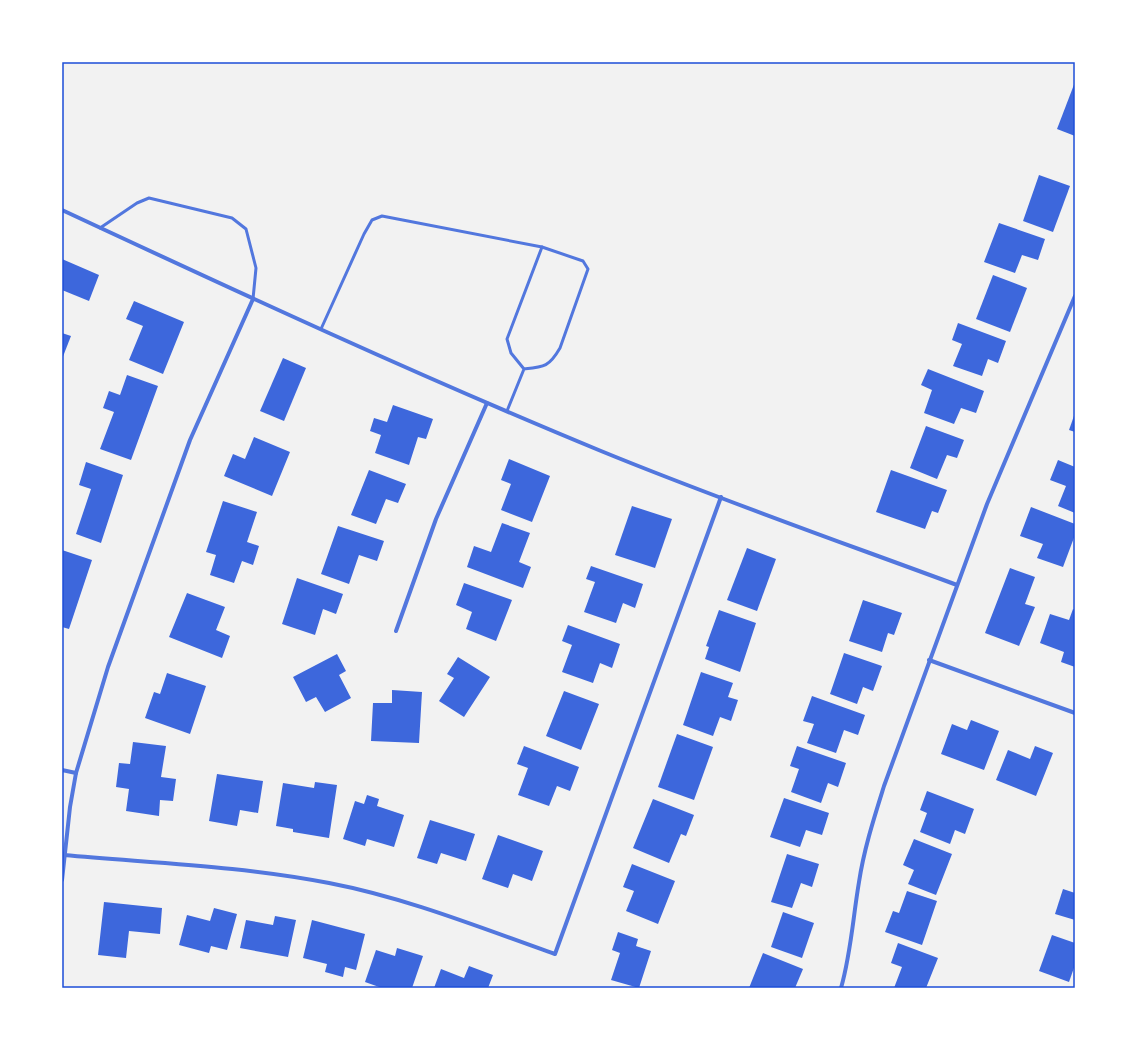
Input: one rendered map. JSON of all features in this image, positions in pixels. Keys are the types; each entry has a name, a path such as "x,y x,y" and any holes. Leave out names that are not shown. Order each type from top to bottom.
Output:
{"street":[{"path":"62,210 253,299 487,403 602,452 957,585"},
{"path":"841,988 852,933 859,881 871,827 929,660 987,504 1075,296"},
{"path":"62,880 64,855 76,773 108,667 190,440 253,299"},
{"path":"396,631 436,519 487,403"},
{"path":"64,855 272,873 330,883 381,895 432,911 555,954 721,497"},
{"path":"929,660 1075,713"},
{"path":"62,770 76,773"}],"lane":[{"path":"100,228 137,203 149,198 232,218 246,230 256,268 253,299"},
{"path":"321,329 364,234 372,220 382,216 542,247 583,261 588,270 560,348 553,360 543,367 524,369"},
{"path":"524,369 511,352 507,340 542,247"},
{"path":"507,411 524,369"}],"building":[{"path":"1075,82 1075,136 1057,129"},
{"path":"1039,175 1070,186 1053,232 1023,221"},
{"path":"999,223 1045,239 1038,260 1022,255 1015,273 984,262"},
{"path":"62,259 99,275 89,301 62,290"},
{"path":"993,275 1027,288 1010,332 976,319"},
{"path":"134,301 184,322 163,374 129,360 143,326 126,319"},
{"path":"958,323 1006,341 998,363 988,359 982,376 953,366 962,344 952,340"},
{"path":"62,333 71,336 62,359"},
{"path":"283,358 306,368 284,421 260,411"},
{"path":"928,369 984,391 976,413 961,408 954,424 924,413 932,390 921,385"},
{"path":"127,375 158,386 131,460 100,449 114,412 103,408 109,391 120,395"},
{"path":"393,405 433,419 426,439 418,437 409,465 375,453 381,435 370,431 374,418 387,422"},
{"path":"1075,413 1075,432 1069,430"},
{"path":"926,426 964,440 957,458 947,455 937,479 910,468"},
{"path":"254,437 290,452 272,496 224,476 233,454 245,459"},
{"path":"509,459 550,476 532,522 501,510 511,484 501,480"},
{"path":"1058,460 1075,467 1075,513 1058,506 1066,486 1050,480"},
{"path":"86,462 123,475 101,543 76,534 91,489 79,485"},
{"path":"369,470 406,484 398,503 386,499 376,524 351,515"},
{"path":"891,470 947,490 938,513 932,511 925,529 876,512"},
{"path":"223,501 257,512 247,542 259,546 253,565 242,561 234,583 210,575 216,555 206,552"},
{"path":"632,506 672,519 655,568 615,555"},
{"path":"1031,507 1075,524 1075,535 1063,567 1037,558 1043,544 1020,536"},
{"path":"502,523 530,533 519,562 531,567 523,588 467,567 474,546 491,552"},
{"path":"338,526 384,541 377,561 359,555 349,584 321,574"},
{"path":"747,548 776,559 757,611 727,600"},
{"path":"62,550 92,560 69,629 62,627"},
{"path":"591,566 643,584 635,608 623,603 616,623 584,612 595,582 586,579"},
{"path":"1010,568 1035,577 1025,604 1035,607 1019,646 985,633"},
{"path":"297,578 343,594 336,614 323,609 315,635 282,624"},
{"path":"464,583 512,600 496,641 466,629 472,612 456,605"},
{"path":"187,593 225,607 216,630 230,636 222,658 169,637"},
{"path":"863,600 902,613 894,635 888,633 882,652 849,641"},
{"path":"1073,609 1075,610 1075,667 1061,662 1064,652 1040,643 1050,614 1069,620"},
{"path":"719,610 756,623 740,672 705,659 709,647 706,646"},
{"path":"568,625 620,644 612,668 600,663 593,683 562,672 572,645 562,641"},
{"path":"844,653 882,666 873,691 863,687 857,704 830,694"},
{"path":"337,654 346,671 339,675 351,698 325,712 316,697 306,702 293,677"},
{"path":"458,657 490,677 464,717 439,701 454,678 447,674"},
{"path":"701,672 733,683 728,697 738,700 731,721 720,717 713,736 683,725"},
{"path":"167,673 206,686 190,734 145,718 154,692 160,694"},
{"path":"392,690 422,692 419,743 371,741 373,703 392,703"},
{"path":"564,691 599,704 581,750 546,736"},
{"path":"812,696 865,715 858,735 844,730 836,753 807,743 814,724 803,721"},
{"path":"971,720 999,731 984,770 941,754 952,724 967,730"},
{"path":"677,734 713,747 694,800 658,787"},
{"path":"133,742 166,746 161,777 176,779 173,801 160,800 159,816 126,811 129,789 116,787 119,763 130,764"},
{"path":"524,746 579,767 570,791 557,786 549,806 518,795 528,768 517,764"},
{"path":"797,746 846,763 838,787 828,783 821,803 791,792 799,769 790,766"},
{"path":"1035,746 1053,753 1036,796 996,780 1008,750 1030,759"},
{"path":"217,774 263,781 258,813 240,810 237,826 209,821"},
{"path":"315,782 337,785 329,838 293,832 293,829 276,826 283,783 314,788"},
{"path":"927,791 974,809 965,834 955,830 950,844 920,832 927,813 920,810"},
{"path":"367,795 379,799 377,806 404,815 394,847 367,839 365,846 343,839 355,801 364,804"},
{"path":"784,798 829,813 822,835 806,830 800,847 770,837"},
{"path":"653,799 694,815 686,836 681,834 669,863 633,848"},
{"path":"430,820 475,834 466,861 441,853 437,864 417,858"},
{"path":"498,835 543,851 532,881 513,874 508,888 482,879"},
{"path":"914,839 952,854 936,895 908,884 914,870 903,865"},
{"path":"787,854 819,864 812,887 801,883 792,908 771,902"},
{"path":"632,864 675,881 658,924 626,911 634,891 623,887"},
{"path":"1063,889 1075,893 1075,920 1055,914"},
{"path":"907,891 937,901 922,945 885,932 893,911 899,913"},
{"path":"104,902 162,908 160,934 129,931 126,958 98,955"},
{"path":"214,908 237,914 227,950 211,946 209,953 179,945 187,915 210,921"},
{"path":"783,912 814,923 802,958 771,947"},
{"path":"275,916 296,920 288,957 240,948 246,920 273,925"},
{"path":"312,920 365,934 356,970 345,967 343,977 325,972 327,964 303,958"},
{"path":"618,932 638,939 636,946 651,951 639,988 611,980 620,953 612,950"},
{"path":"1052,935 1075,943 1075,965 1069,982 1039,971"},
{"path":"898,943 938,958 926,988 894,988 902,967 891,963"},
{"path":"397,948 423,956 412,988 382,988 365,982 376,950 395,956"},
{"path":"763,953 803,969 795,988 749,988"},
{"path":"469,966 493,975 488,988 434,988 441,969 464,978"}]}
